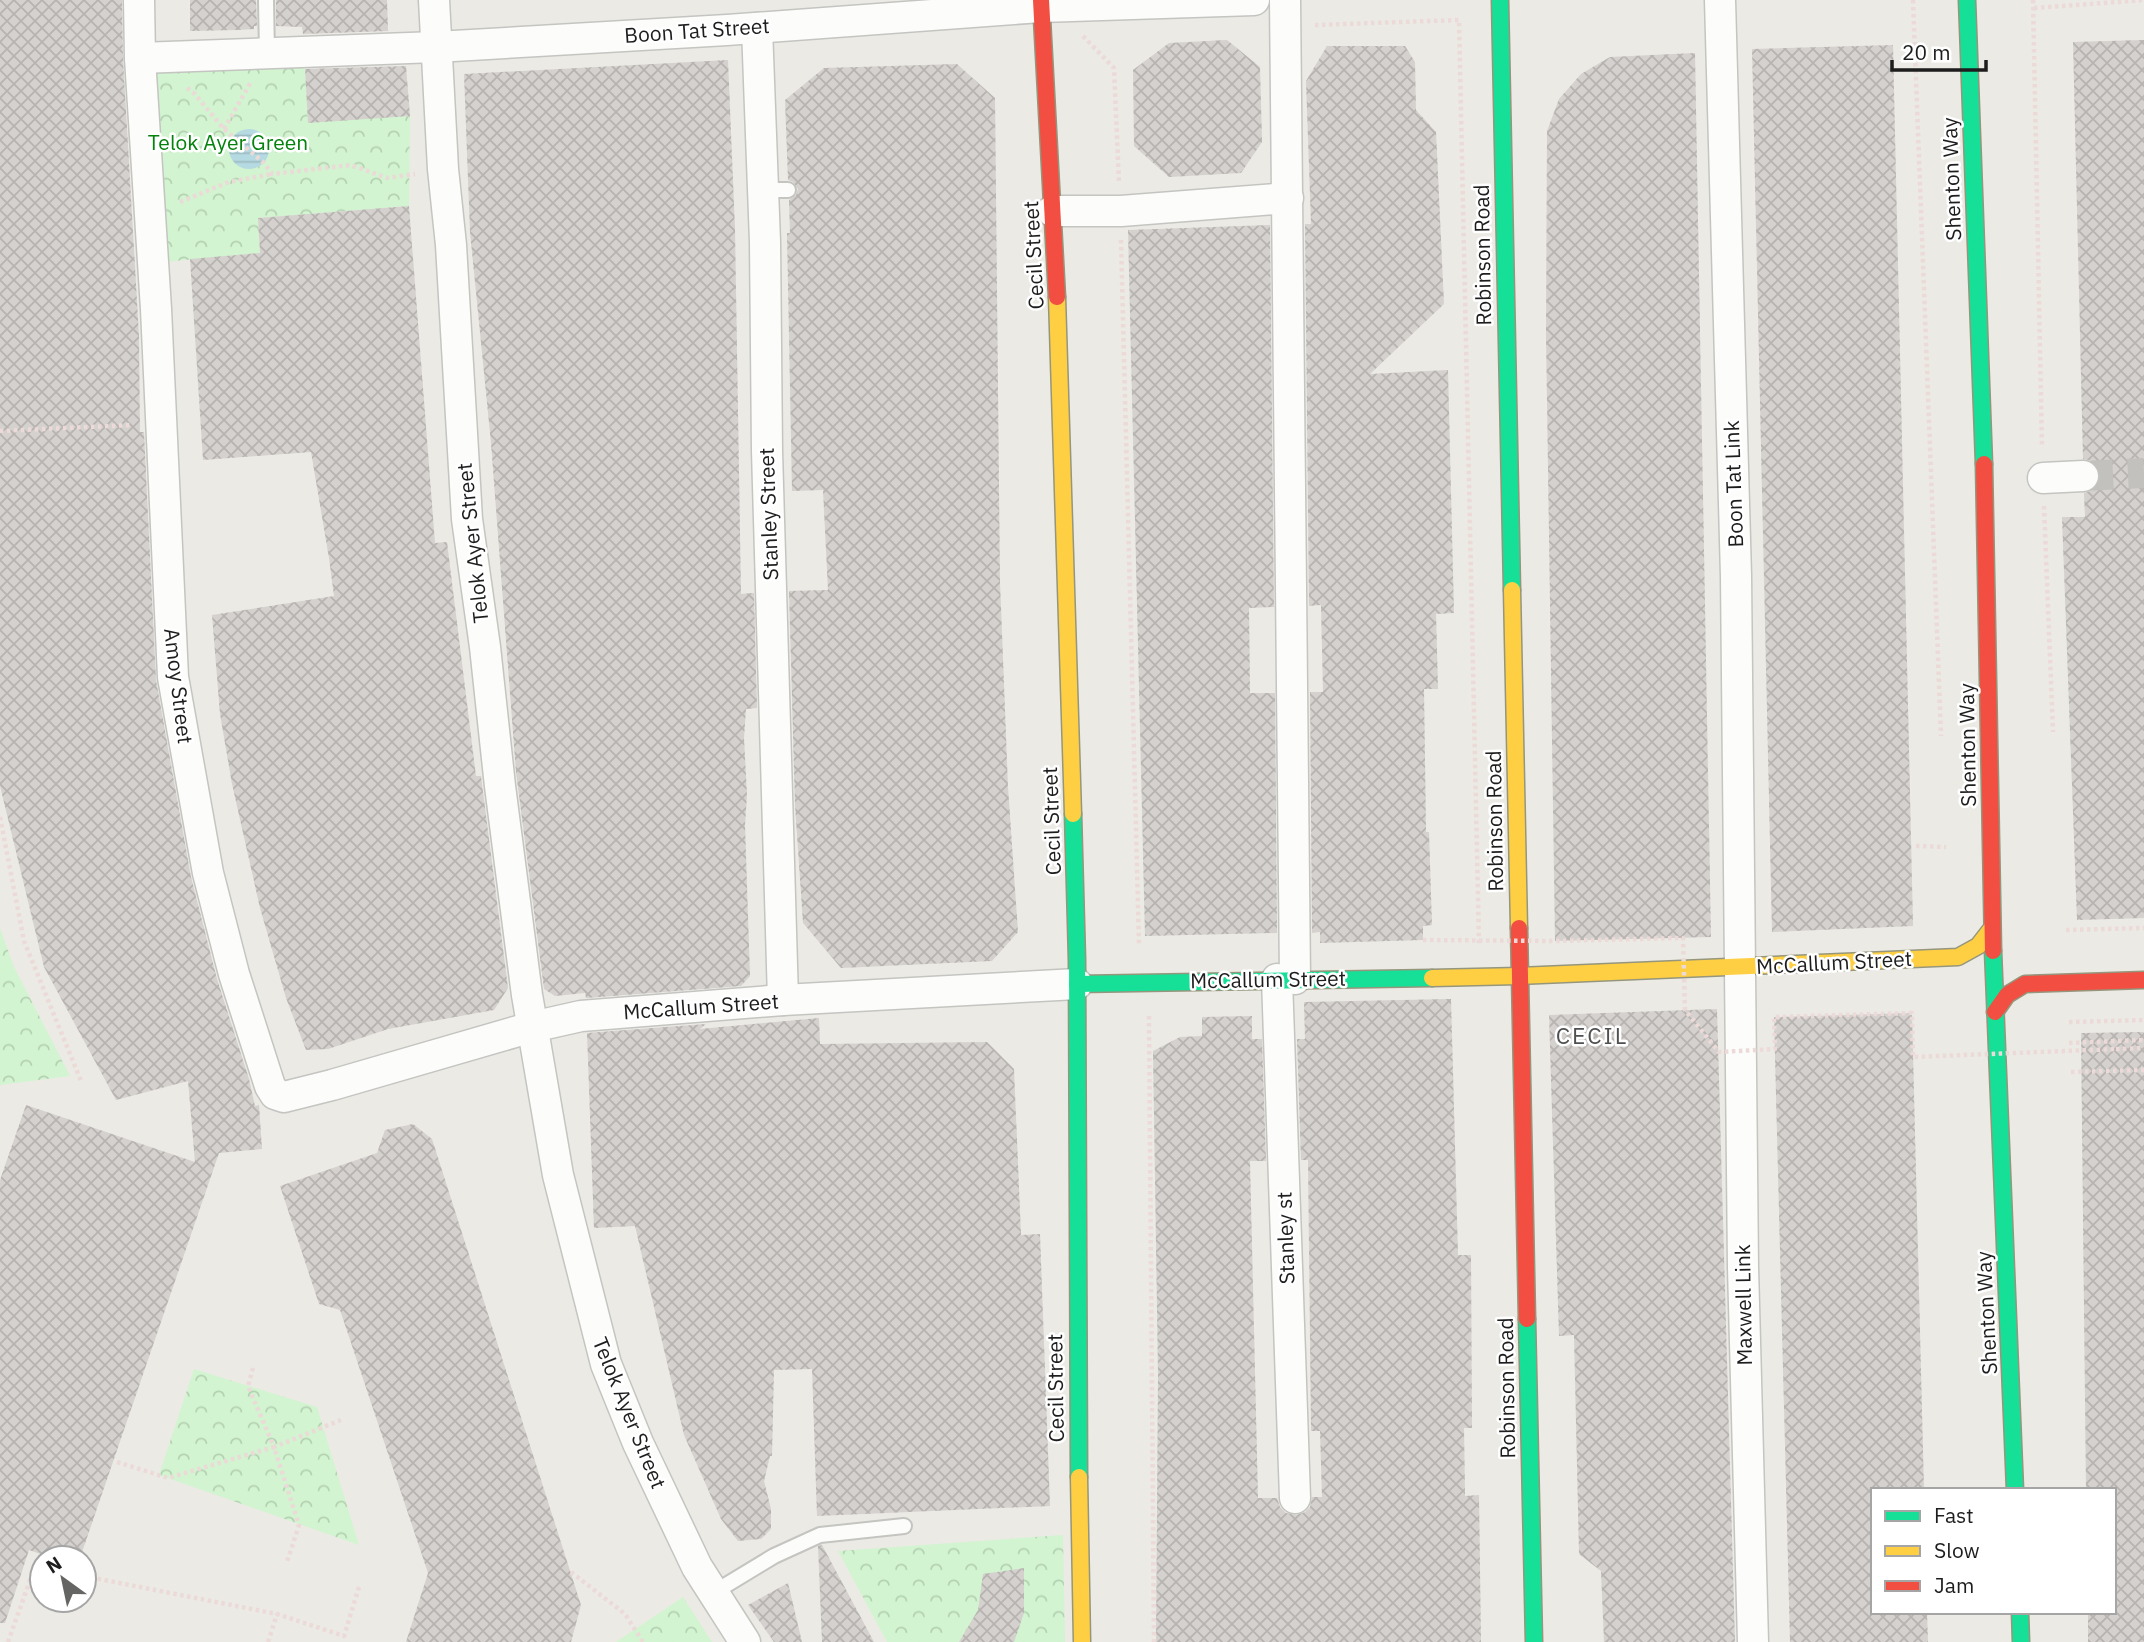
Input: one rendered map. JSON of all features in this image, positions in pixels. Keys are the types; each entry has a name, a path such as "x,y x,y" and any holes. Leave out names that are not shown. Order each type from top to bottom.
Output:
{"main road":[{"name":"Robinson Road","path":"1500,0 1534,1642"},
{"name":"Shenton Way","path":"1967,0 1987,548 1992,928 2015,1488"},
{"name":"Cecil Street","path":"1041,4 1065,497 1077,984 1077,1339 1082,1642"},
{"name":"McCallum Street","path":"1077,984 1519,976 1958,957 1981,946 1992,928"},
{"path":"1995,1012 2010,989 2025,984 2144,980"},
{"path":"2020,1614 2021,1642"}],"street":[{"name":"Amoy Street","path":"139,0 173,677 208,873 234,974 270,1086 275,1094 284,1097 332,1086 519,1031"},
{"name":"Telok Ayer Street","path":"434,0 443,169 452,245 467,519 485,647 500,786 519,1031 542,1083 558,1175 606,1364 658,1487 696,1567 745,1642"},
{"name":"Boon Tat Street","path":"140,58 436,47 757,27 846,16 1041,4 1254,0"},
{"name":"Stanley st","path":"1285,0 1288,198 1286,979 1295,1498"},
{"name":"Boon Tat Link","path":"1720,0 1736,576 1739,967"},
{"name":"Stanley Street","path":"757,27 776,190 766,451 783,1000"},
{"path":"1052,211 1121,211 1288,198"},
{"path":"2043,478 2083,476"},
{"name":"Maxwell Link","path":"1739,967 1743,1267 1753,1642"},
{"name":"McCallum Street","path":"519,1031 581,1016 783,1000 1077,984"}],"lane":[{"path":"266,0 267,54"},
{"path":"713,1594 774,1556 820,1535 904,1526"}],"path":[{"path":"1913,0 1941,736"},
{"path":"2033,0 2043,478 2053,732"},
{"path":"2034,8 2144,0"},
{"path":"1459,20 1480,977"},
{"path":"1076,28 1114,68 1121,211 1139,946"},
{"path":"224,129 267,54"},
{"path":"183,85 193,92 233,138 264,163 272,174"},
{"path":"151,212 229,182 272,174 351,165 387,178 443,169"},
{"path":"0,431 161,424"},
{"path":"0,817 24,941 82,1081"},
{"path":"1916,846 1946,846"},
{"path":"2066,930 2144,928"},
{"path":"1423,940 1555,941 1683,937 1685,1010 1719,1052 1775,1049 1774,1017 1912,1013 1913,1057 2144,1048"},
{"path":"1149,1008 1154,1642"},
{"path":"2069,1022 2144,1020"},
{"path":"2069,1043 2144,1040"},
{"path":"2071,1072 2144,1070"},
{"path":"253,1368 248,1386 274,1447 299,1525 287,1562"},
{"path":"117,1462 168,1478 274,1447 341,1420"},
{"path":"571,1572 625,1614 643,1642"},
{"path":"98,1579 277,1614 344,1636 359,1587"},
{"path":"8,1642 28,1586"},
{"path":"268,1642 277,1614"}],"green space":[{"name":"Telok Ayer Green","path":"140,58 305,66 308,122 410,116 409,206 258,218 260,253 153,263"},
{"path":"0,928 14,967 70,1076 0,1085"},
{"path":"194,1369 317,1407 359,1545 159,1475"},
{"path":"1063,1535 1065,1642 887,1642 838,1551"},
{"path":"683,1597 712,1642 616,1642"}],"water":[{"path":"249,129 263,135 269,149 263,163 249,169 235,163 229,149 235,135"}],"building":[{"path":"0,0 122,0 139,336 140,432 144,432 156,680 191,877 217,979 255,1106 259,1105 262,1149 219,1153 85,1544 28,1544 28,1553 5,1623 0,1623 0,1180 26,1105 195,1162 188,1081 116,1100 44,967 0,786"},
{"path":"190,0 256,0 257,26 254,26 254,29 190,31"},
{"path":"276,0 387,0 388,31 303,34 302,27 276,26"},
{"path":"1227,40 1260,67 1262,142 1241,173 1169,177 1134,146 1133,70 1169,43"},
{"path":"2144,40 2144,918 2077,920 2062,517 2085,517 2084,493 2093,490 2099,483 2100,476 2092,461 2083,459 2073,42"},
{"path":"1893,45 1913,926 1772,932 1752,49"},
{"path":"1327,46 1405,46 1415,62 1416,110 1436,132 1444,304 1370,374 1448,370 1454,613 1436,614 1438,689 1424,689 1426,832 1429,832 1432,925 1423,926 1423,940 1320,943 1320,932 1312,933 1310,692 1323,692 1321,605 1309,606 1305,224 1311,224 1306,81"},
{"path":"1695,53 1711,937 1555,941 1546,334 1547,131 1559,99 1581,74 1610,57"},
{"path":"728,60 735,229 741,594 754,593 757,708 746,709 744,738 750,976 741,986 586,998 585,993 555,996 544,989 516,772 491,443 470,232 464,74"},
{"path":"957,64 995,98 1000,582 1008,787 1018,932 992,961 841,968 803,923 795,805 789,591 828,590 823,490 792,491 787,233 790,233 789,200 796,195 798,189 788,180 785,100 824,68"},
{"path":"406,66 410,116 308,123 305,69"},
{"path":"409,206 435,543 447,542 476,776 481,776 508,988 494,1010 388,1029 328,1049 306,1050 286,998 260,908 232,784 220,714 212,615 334,596 329,558 311,452 203,460 190,259 260,253 258,218"},
{"path":"1270,225 1274,607 1249,608 1250,693 1275,693 1277,933 1145,936 1128,230"},
{"path":"1451,999 1458,1255 1471,1255 1472,1428 1464,1428 1465,1496 1479,1495 1481,1642 1156,1642 1158,1374 1153,1051 1180,1037 1202,1036 1202,1017 1252,1016 1252,1039 1262,1039 1266,1161 1250,1161 1258,1498 1277,1498 1286,1513 1296,1515 1310,1507 1312,1497 1322,1497 1320,1431 1311,1431 1308,1160 1301,1160 1297,1039 1305,1039 1304,1002"},
{"path":"1717,1009 1735,1642 1604,1642 1601,1571 1579,1554 1574,1335 1559,1336 1549,1015"},
{"path":"1912,1013 1924,1488 1871,1488 1871,1614 1927,1614 1928,1642 1790,1642 1774,1017"},
{"path":"819,1018 820,1044 987,1042 1014,1069 1021,1235 1040,1234 1050,1506 817,1516 812,1369 774,1370 772,1456 764,1481 771,1509 771,1529 761,1539 738,1541 721,1519 684,1435 635,1226 594,1228 587,1033 706,1024 700,1029"},
{"path":"2144,1032 2144,1642 2088,1642 2088,1614 2116,1614 2116,1488 2086,1488 2081,1033"},
{"path":"413,1124 432,1139 581,1605 571,1642 406,1642 428,1573 340,1310 319,1304 280,1186 377,1153 385,1130"},
{"path":"822,1545 874,1642 822,1642 818,1546"},
{"path":"1024,1568 1024,1613 1014,1642 959,1642 978,1610 983,1574"},
{"path":"788,1583 802,1642 774,1642 748,1605"}],"tunnel":[{"path":"2083,476 2144,473"}],"traffic: fast":[{"path":"1500,0 1512,590"},
{"path":"1967,0 1984,464"},
{"path":"1073,814 1077,960 1079,1477"},
{"path":"1993,951 2015,1488"},
{"path":"1077,984 1432,978"},
{"path":"1527,1319 1534,1642"},
{"path":"2020,1614 2021,1642"}],"traffic: slow":[{"path":"1057,297 1073,814"},
{"path":"1512,590 1519,928"},
{"path":"1432,978 1958,957 1978,946 1992,928"},
{"path":"1079,1477 1082,1642"}],"traffic: jam":[{"path":"1041,0 1057,297"},
{"path":"1984,464 1993,951"},
{"path":"1519,928 1527,1319"},
{"path":"1995,1012 2007,995 2025,984 2144,980"}],"district":[{"name":"CECIL","path":"1592,1036"}]}
